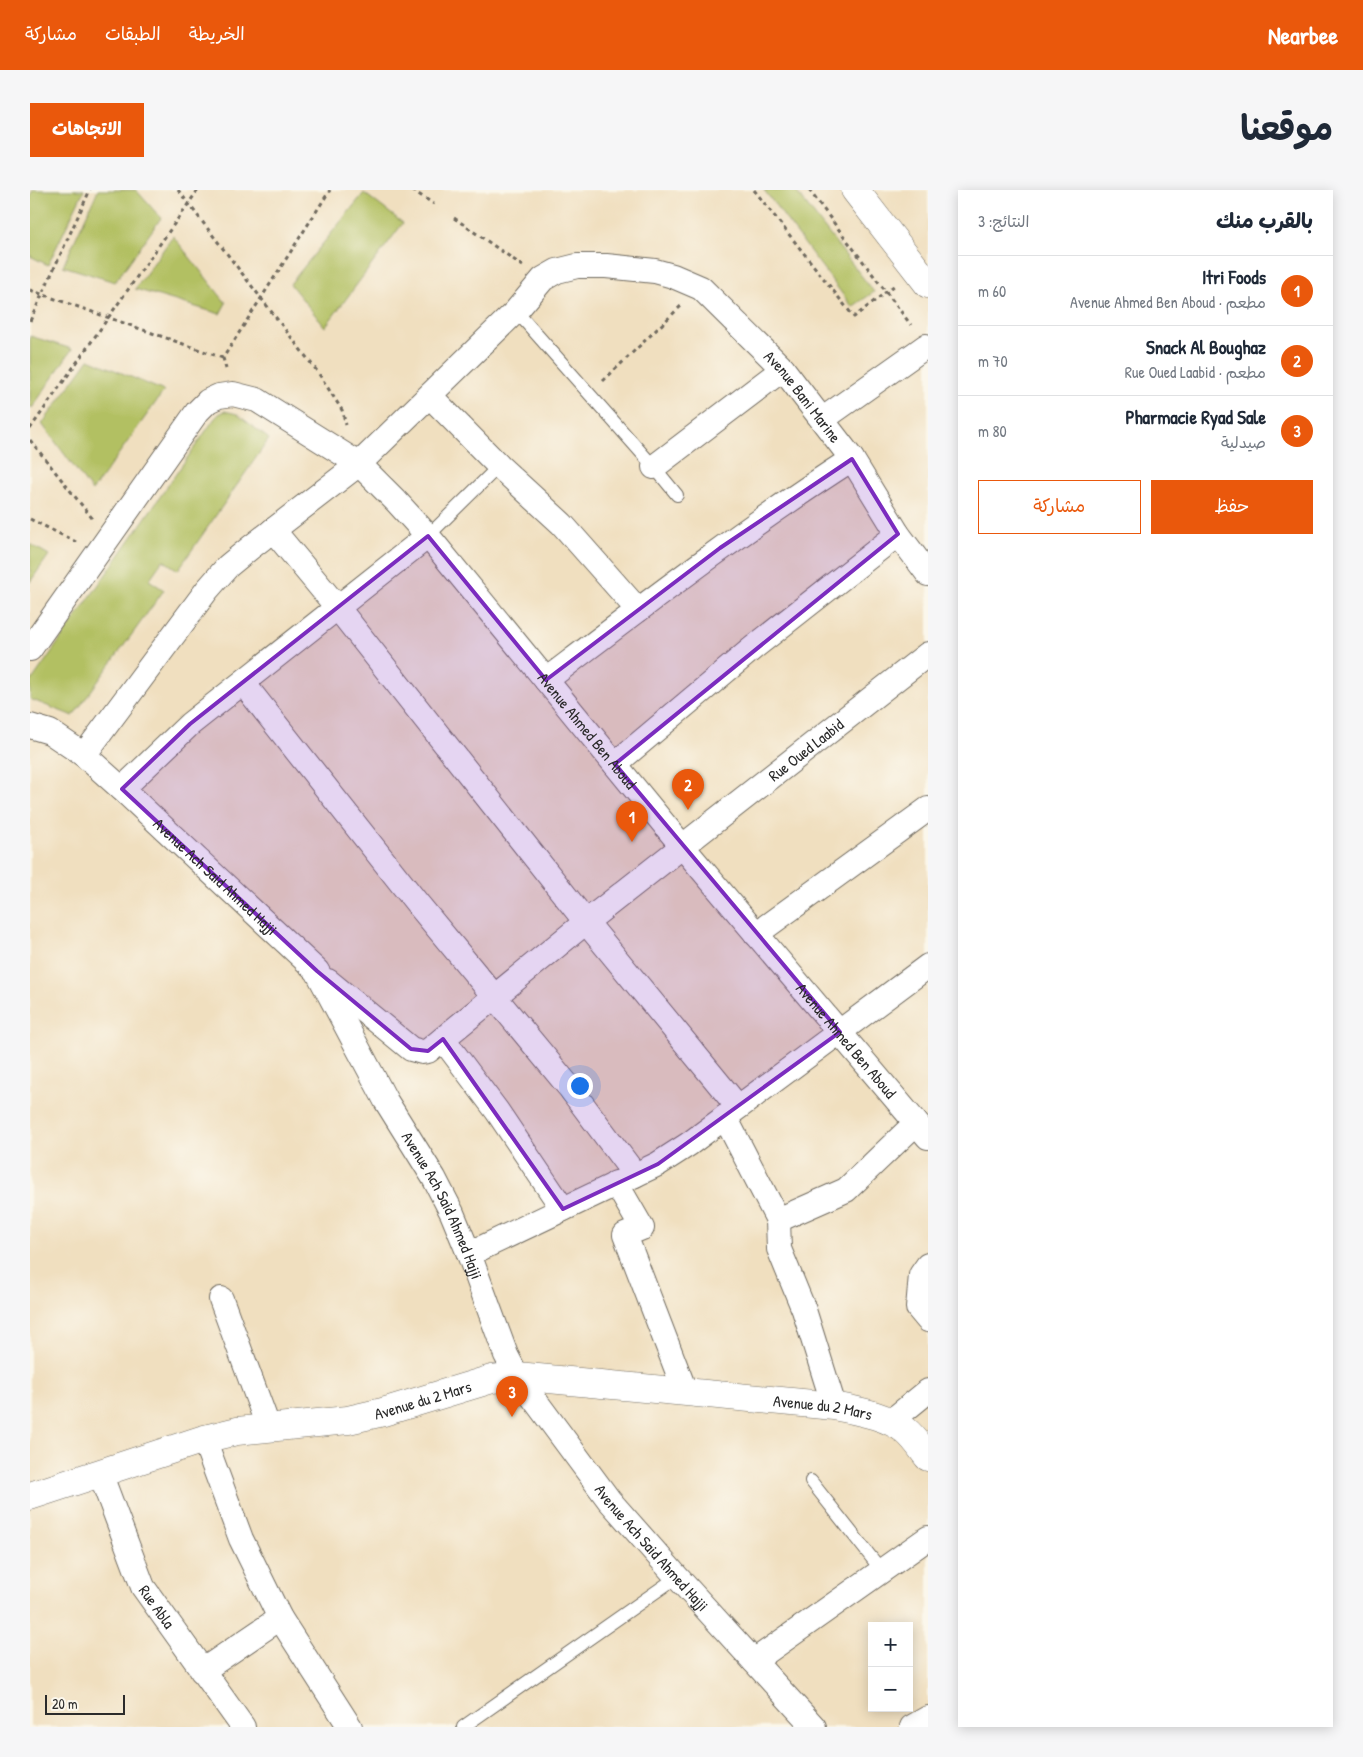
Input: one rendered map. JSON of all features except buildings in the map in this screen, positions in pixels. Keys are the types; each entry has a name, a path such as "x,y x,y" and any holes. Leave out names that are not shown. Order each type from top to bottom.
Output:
{"street":[{"path":"855,190 922,277"},
{"name":"Avenue Bani Marine","path":"543,279 558,271 577,266 635,268 673,276 701,288 783,369 852,459 898,534 928,574"},
{"path":"84,755 207,590 228,566 359,464 516,311 543,279"},
{"path":"823,420 926,346"},
{"path":"654,467 783,369"},
{"name":"Avenue Ahmed Ben Aboud","path":"30,649 197,412 208,401 219,396 233,394 257,400 359,464 396,500 428,536 682,846 922,1130"},
{"path":"430,396 499,466 562,524 638,610"},
{"path":"546,680 720,548 852,459"},
{"path":"273,530 337,607 586,922 732,1112 778,1220 779,1249 804,1310 834,1406"},
{"path":"615,764 753,648 898,534"},
{"path":"122,789 190,724 428,536"},
{"name":"Rue Oued Laabid","path":"317,971 412,1049 422,1052 428,1051 586,922 928,654"},
{"path":"243,683 417,903 570,1088 626,1179 642,1228 625,1235 685,1391"},
{"name":"Avenue Ach Said Ahmed Hajji","path":"30,726 50,732 84,755 317,971 386,1101 434,1178 452,1213 506,1356 517,1376 610,1500 677,1577 814,1727"},
{"path":"756,934 928,810"},
{"path":"469,1254 666,1159 928,966"},
{"path":"443,1038 497,1111 563,1210"},
{"path":"778,1220 846,1190 922,1130"},
{"path":"928,1265 921,1275 918,1308 928,1320"},
{"path":"221,1299 269,1429"},
{"name":"Avenue du 2 Mars","path":"30,1496 204,1439 237,1431 348,1420 383,1412 492,1379 517,1376 834,1406 872,1415 905,1430 928,1457"},
{"path":"890,1422 928,1391"},
{"path":"204,1439 241,1539 280,1618 350,1727"},
{"name":"Rue Abla","path":"100,1473 142,1587 243,1727"},
{"path":"754,1661 928,1538"},
{"path":"202,1671 280,1618"},
{"path":"912,1727 928,1718"}],"lane":[{"path":"516,311 654,467 677,496"},
{"path":"428,536 499,466"},
{"path":"811,1481 882,1572"},
{"path":"463,1727 677,1577"}],"path":[{"path":"30,321 90,190"},
{"path":"178,190 317,371 342,410 359,464"},
{"path":"30,429 198,190"},
{"path":"30,290 223,358 330,190"},
{"path":"412,190 434,204"},
{"path":"754,190 854,317 886,292 922,277"},
{"path":"808,190 907,320"},
{"path":"454,218 543,279"},
{"path":"590,394 701,288"},
{"path":"30,440 102,545"},
{"path":"30,518 102,545"}],"highlighted area":[{"path":"852,459 898,534 615,764 840,1032 658,1164 563,1209 443,1039 428,1051 411,1049 317,971 122,789 190,724 428,536 546,680 720,548"}],"green space":[{"path":"33,190 84,190 48,265 30,256 30,197"},
{"path":"98,190 136,190 161,218 115,282 63,266"},
{"path":"764,190 795,190 874,292 852,307"},
{"path":"364,193 403,223 325,327 290,284"},
{"path":"173,236 226,303 220,314 135,289"},
{"path":"30,336 72,349 32,408 30,405"},
{"path":"89,359 164,391 92,491 42,424"},
{"path":"225,411 237,414 269,439 178,570 163,560 149,580 164,590 73,716 30,699 30,683 215,418"},
{"path":"30,544 49,555 30,582"}],"place":[{"name":"Snack Al Boughaz","path":"688,810"},
{"name":"Itri Foods","path":"632,842"},
{"name":"Pharmacie Ryad Sale","path":"512,1417"}]}
